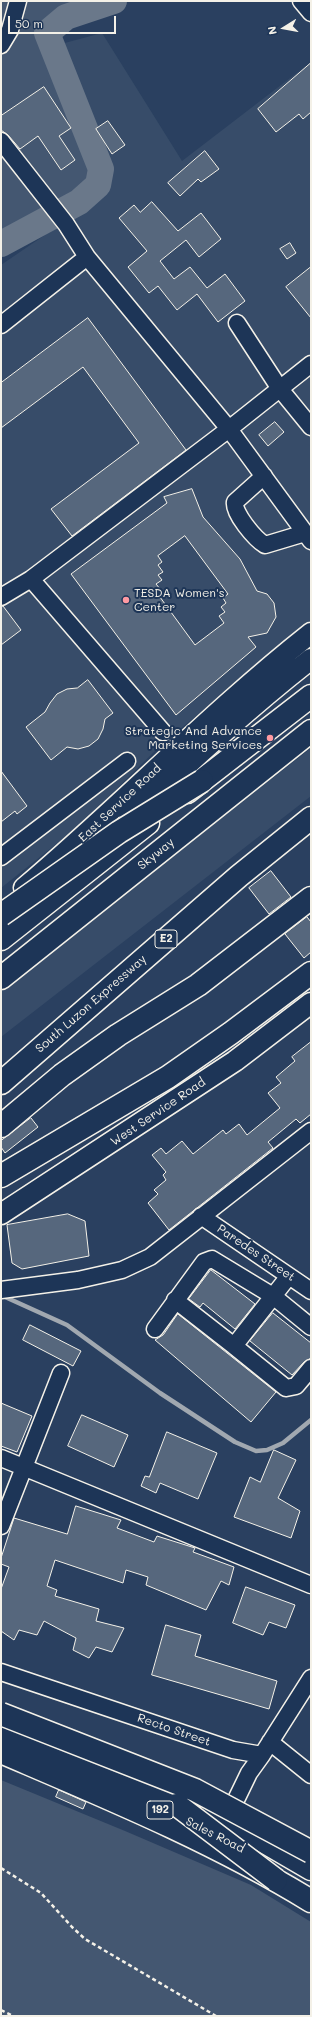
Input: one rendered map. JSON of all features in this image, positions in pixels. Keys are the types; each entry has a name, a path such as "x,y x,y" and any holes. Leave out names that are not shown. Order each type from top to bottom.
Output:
{"highway":[{"path":"1,939 311,696"},
{"name":"Skyway","path":"1,978 311,731"},
{"path":"1,915 119,832 202,781"},
{"name":"South Luzon Expressway","path":"1,1083 239,876 311,818"},
{"path":"1,1126 62,1075 118,1035 198,985 311,898"},
{"path":"1,1185 10,1171 168,1077 231,1033 311,973"},
{"path":"1,1076 23,1063"},
{"path":"1,1715 195,1790 311,1852"},
{"path":"1,1723 190,1798 311,1868"},
{"path":"1,1735 177,1805 276,1880"},
{"path":"1,1752 65,1778 156,1820 276,1880 311,1901"}],"main road":[{"name":"East Service Road","path":"1,934 92,855 163,775 275,662 311,633"},
{"name":"East Service Road","path":"1,908 77,843 311,660"},
{"name":"West Service Road","path":"1,1214 235,1061 311,1003"},
{"name":"192","path":"1,1715 233,1806 266,1823 311,1852"},
{"name":"Sales Road","path":"1,1744 178,1817 250,1853 311,1892"}],"street":[{"path":"1,45 10,30 18,1"},
{"path":"301,1 311,13"},
{"path":"1,141 66,224 88,257 229,429 264,476 308,537 265,545 259,542 237,512 234,506 235,502 264,476"},
{"path":"1,325 88,257"},
{"path":"237,323 280,389 311,427"},
{"path":"1,597 31,579 229,429 311,364"},
{"path":"31,579 163,732"},
{"path":"1,857 127,761"},
{"path":"1,1290 78,1280 122,1270 150,1257 311,1130"},
{"name":"Paredes Street","path":"201,1216 311,1291"},
{"path":"155,1329 204,1262 212,1259 273,1296 311,1327"},
{"path":"234,1346 289,1276"},
{"path":"175,1300 286,1388 296,1386 311,1368"},
{"path":"1,1526 61,1373"},
{"path":"1,1458 311,1585"},
{"name":"Recto Street","path":"1,1672 233,1750 266,1749"},
{"path":"233,1806 249,1773 311,1678"},
{"path":"266,1749 309,1769"}],"path":[{"path":"1,1868 41,1893 85,1939 216,2016"},
{"path":"1,2010 13,2016"}],"shaded area":[{"path":"1,1 76,1 78,6 45,37 92,160 87,180 48,213 1,246"},
{"path":"102,33 182,161 311,62 311,624 165,741 80,825 1,888 1,265 102,196 110,170 61,44"},
{"path":"311,748 311,796 1,1037 1,991"},
{"path":"1,1780 251,1885 311,1922 311,2016 1,2016"}],"building":[{"path":"311,63 311,112 303,119 299,114 276,132 258,109"},
{"path":"44,87 71,128 59,136 75,160 61,170 38,136 20,149 8,135 1,130 1,116"},
{"path":"108,121 125,145 112,154 96,129"},
{"path":"205,151 219,169 201,182 198,179 180,196 168,183"},
{"path":"152,202 178,231 201,213 221,239 199,257 186,240 160,261 174,279 190,267 207,288 225,274 245,301 218,322 197,294 177,310 158,286 149,293 128,267 147,251 119,218 134,205 140,212"},
{"path":"290,243 296,253 287,259 280,249"},
{"path":"311,267 311,318 286,287"},
{"path":"88,318 186,450 72,536 51,509 139,443 83,367 1,428 1,383"},
{"path":"275,422 284,432 268,446 259,435"},
{"name":"TESDA Women's Center","path":"192,489 203,517 240,559 257,591 267,594 274,603 276,617 267,633 248,637 256,647 176,715 71,574 167,503 164,497","holes":["185,536 228,594 223,598 226,603 221,607 225,612 219,616 224,623 195,645 157,593 161,590 156,584 162,580 158,575 163,572 158,565 162,562 158,556"]},
{"path":"1,606 3,606 21,630 1,645"},
{"path":"88,680 113,713 105,719 103,729 98,739 89,746 78,749 67,747 51,760 26,727 45,712 57,694 67,689 77,688"},
{"path":"1,771 27,806 17,814 15,811 1,822"},
{"path":"271,871 291,897 269,914 249,888"},
{"path":"307,917 311,922 311,952 304,958 285,934"},
{"path":"311,1042 311,1114 300,1123 296,1119 268,1142 273,1148 169,1230 148,1203 158,1194 154,1190 166,1180 163,1175 166,1172 152,1155 161,1148 166,1154 182,1141 193,1154 223,1130 226,1134 239,1124 247,1135 280,1108 268,1093 281,1083 276,1077 295,1061 292,1057"},
{"path":"31,1118 38,1127 5,1153 1,1147 1,1141"},
{"path":"68,1214 85,1221 89,1256 22,1269 12,1263 7,1225"},
{"path":"211,1270 255,1304 235,1329 203,1303 200,1307 189,1299"},
{"path":"273,1313 311,1343 311,1358 304,1362 292,1375 250,1341"},
{"path":"178,1314 276,1392 251,1422 155,1340 163,1335"},
{"path":"30,1325 81,1351 73,1366 23,1340"},
{"path":"1,1403 32,1416 17,1452 1,1446"},
{"path":"82,1415 128,1435 114,1467 68,1446"},
{"path":"167,1432 217,1453 198,1499 160,1483 156,1493 141,1486 145,1476 149,1477"},
{"path":"274,1450 296,1460 278,1498 300,1511 291,1538 234,1517 250,1477 260,1482"},
{"path":"76,1506 121,1520 117,1528 154,1542 157,1536 195,1548 193,1552 234,1567 229,1585 221,1581 206,1610 146,1585 148,1577 126,1570 123,1583 55,1560 47,1586 57,1590 55,1596 99,1609 96,1621 124,1628 112,1652 96,1647 89,1658 73,1650 76,1638 44,1621 37,1635 19,1630 14,1640 1,1631 1,1589 9,1567 1,1564 1,1558 14,1518 67,1534"},
{"path":"246,1587 295,1605 286,1628 269,1622 263,1635 233,1623"},
{"path":"166,1625 201,1635 195,1656 277,1681 269,1709 152,1675"},
{"path":"59,1790 86,1802 83,1809 56,1797"}],"waterway":[{"path":"1,244 79,202 98,185 101,169 47,33 66,17 114,1"},
{"path":"3,1296 67,1325 160,1393 235,1442 256,1451 267,1450 283,1443 311,1420"}],"place":[{"name":"TESDA Women's Center","path":"126,600"},
{"name":"Strategic And Advance Marketing Services","path":"270,738"}]}
